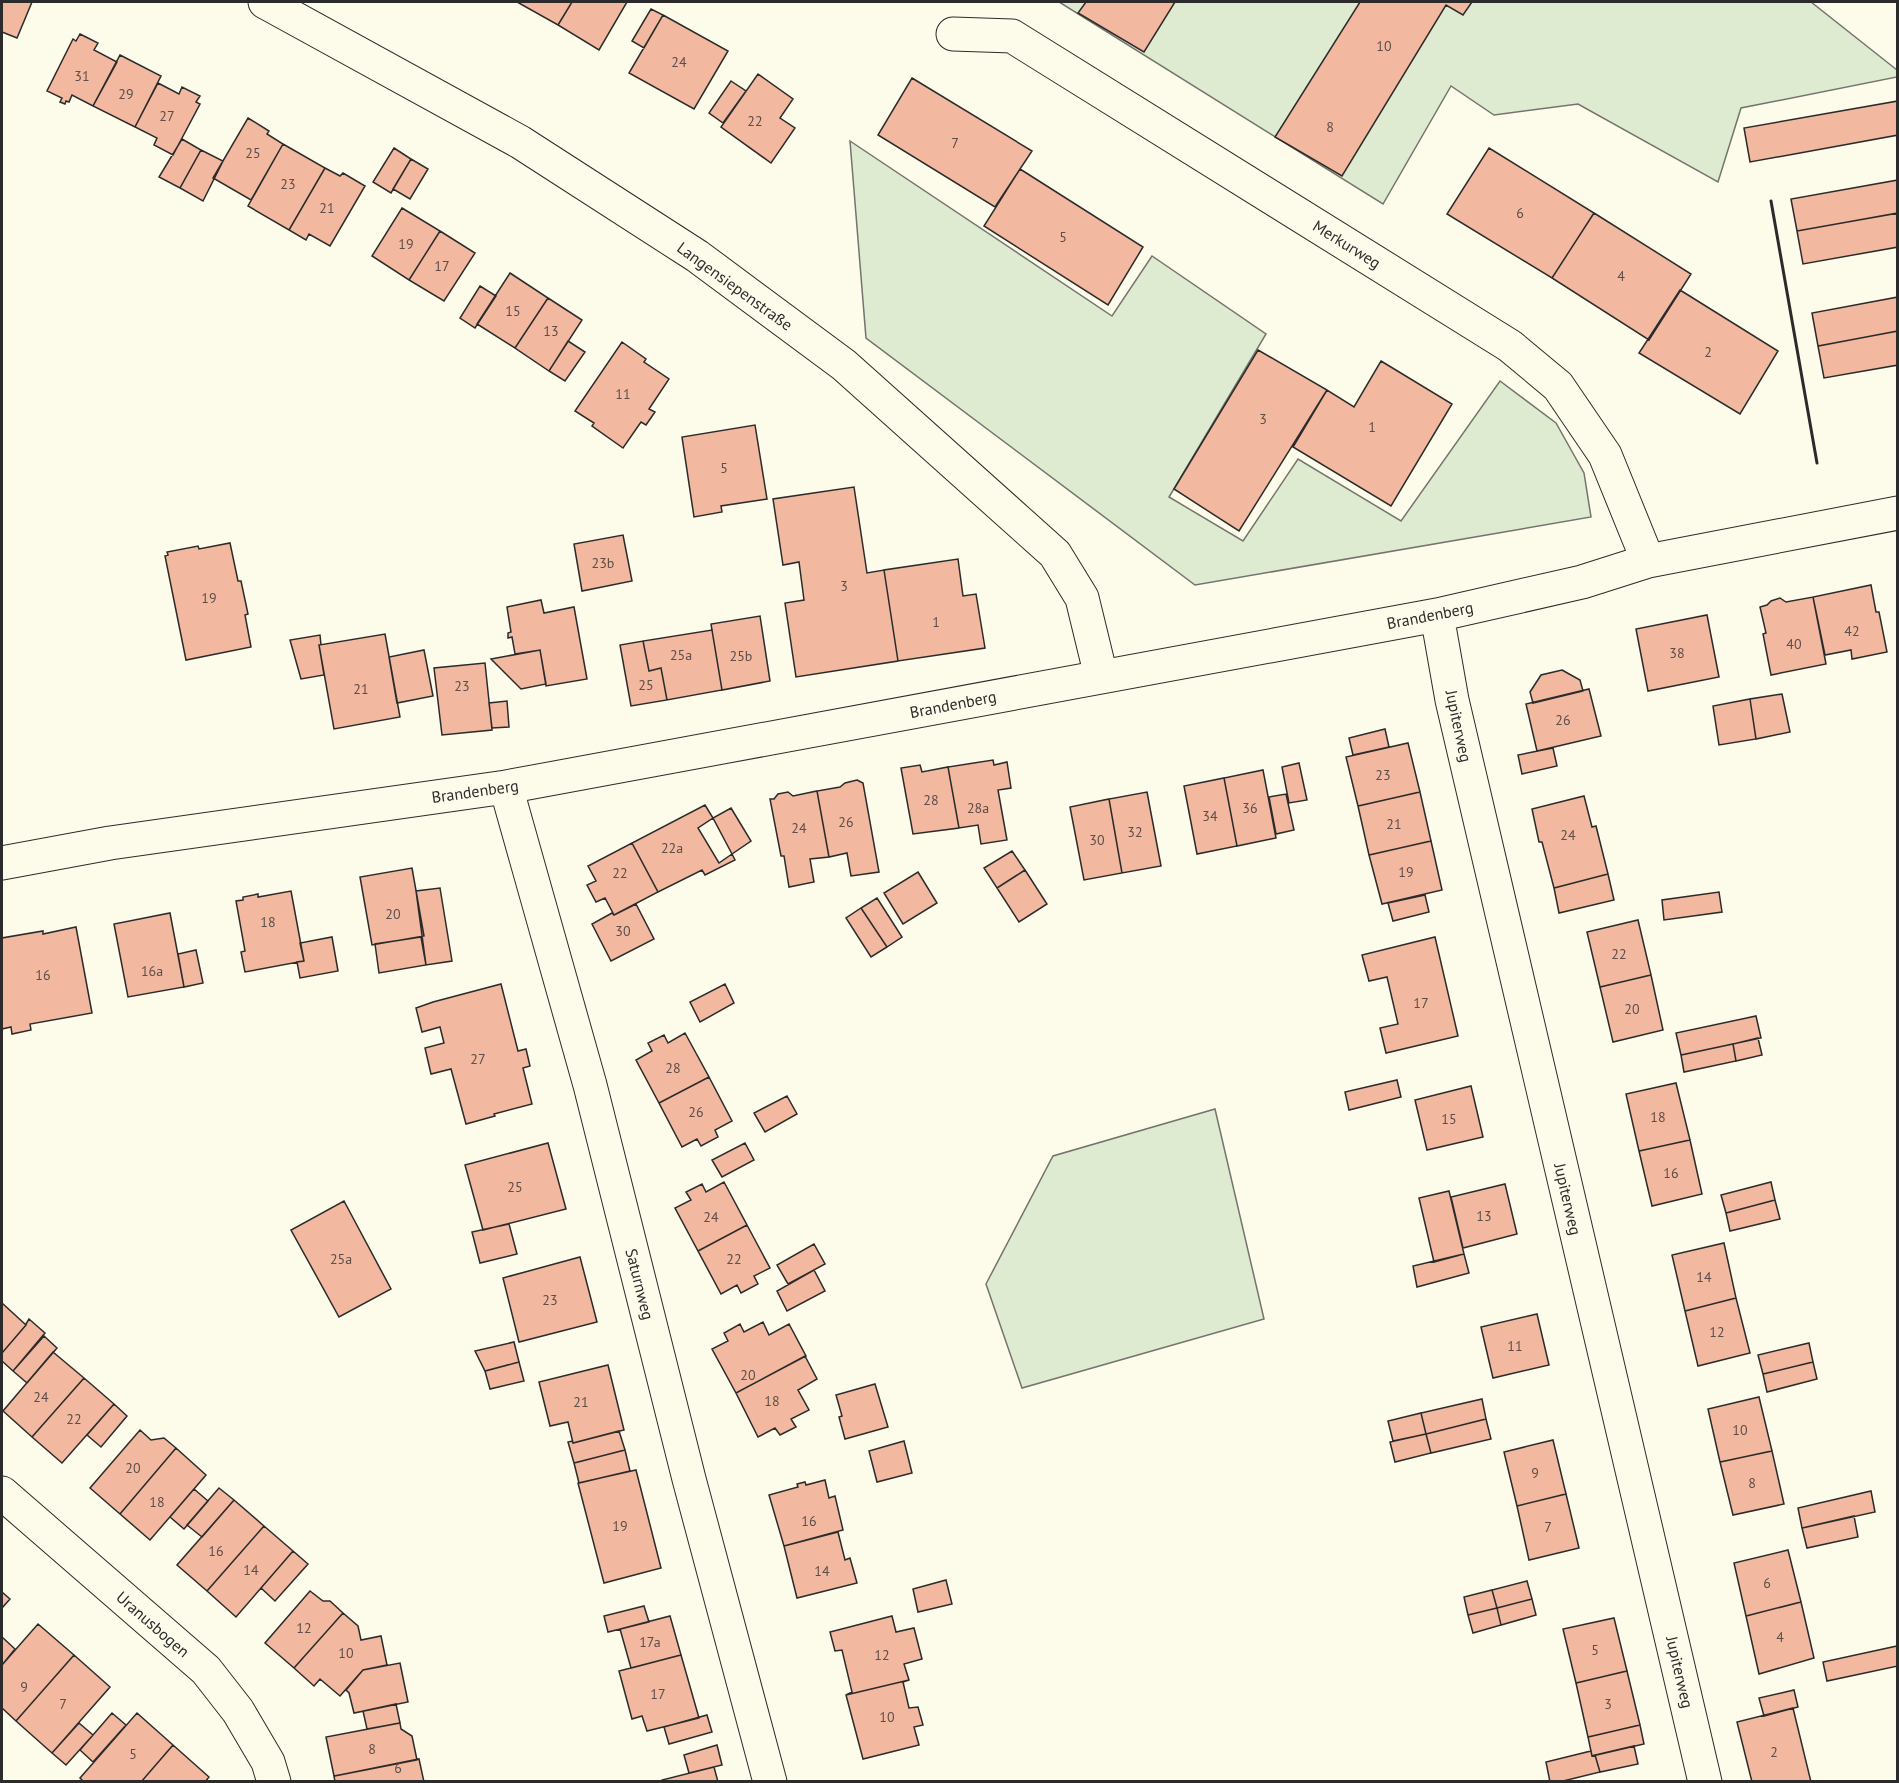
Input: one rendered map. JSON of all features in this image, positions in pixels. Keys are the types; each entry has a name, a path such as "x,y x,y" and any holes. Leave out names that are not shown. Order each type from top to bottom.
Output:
{"street":[{"name":"Langensiepenstraße","path":"265,2 520,142 697,256 844,365 1055,554 1082,598 1101,676"},
{"name":"Merkurweg","path":"953,34 1012,36 1510,346 1557,386 1605,455 1648,561"},
{"name":"Brandenberg","path":"2,863 110,843 506,787 1437,615 1582,582 1648,561 1898,513"},
{"name":"Jupiterweg","path":"1437,615 1452,700 1705,1782"},
{"name":"Saturnweg","path":"506,787 590,1085 689,1479 770,1782"},
{"name":"Uranusbogen","path":"2,1493 206,1670 238,1711 268,1762 273,1782"}],"green space":[{"path":"1059,2 1811,2 1897,70 1897,77 1741,108 1718,182 1578,104 1494,115 1451,86 1383,204"},
{"path":"850,141 1112,316 1152,256 1266,334 1169,497 1243,541 1298,459 1401,521 1500,381 1556,423 1584,473 1591,517 1195,585 866,338"},
{"path":"1215,1109 1264,1319 1022,1388 986,1284 1053,1156"}],"building":[{"path":"2,2 32,2 17,38 2,32"},
{"path":"517,2 572,2 558,25"},
{"path":"572,2 627,2 599,50 558,25"},
{"path":"1086,2 1175,2 1144,52 1078,13"},
{"path":"1360,2 1472,2 1463,15 1446,5 1342,176 1275,137"},
{"path":"651,9 663,15 644,48 632,41"},
{"path":"663,15 728,51 694,109 629,73"},
{"path":"80,34 98,43 94,50 117,62 93,106 72,95 69,102 66,101 65,104 60,102 62,98 47,91 73,39 76,41"},
{"path":"120,55 161,76 135,127 93,106"},
{"path":"758,74 793,99 780,118 795,128 771,163 721,127"},
{"path":"912,78 1032,151 995,207 878,135"},
{"path":"731,81 746,91 723,123 709,113"},
{"path":"158,83 179,94 182,87 200,96 196,102 200,104 173,155 154,145 157,138 135,127"},
{"path":"1898,101 1898,135 1750,162 1744,128"},
{"path":"248,118 269,131 267,134 283,144 251,200 213,178"},
{"path":"182,139 201,150 180,188 159,177"},
{"path":"283,144 325,168 289,230 248,206"},
{"path":"394,148 411,159 391,193 373,182"},
{"path":"1489,148 1594,213 1552,278 1447,214"},
{"path":"201,150 223,161 203,201 180,188"},
{"path":"411,159 428,169 410,199 393,189"},
{"path":"325,168 340,176 343,173 365,186 330,246 309,234 306,240 289,230"},
{"path":"1020,169 1143,247 1108,305 984,226"},
{"path":"1898,180 1898,213 1797,231 1791,199"},
{"path":"402,208 440,231 409,280 372,256"},
{"path":"1594,213 1691,274 1649,340 1552,278"},
{"path":"1898,213 1898,247 1803,264 1797,231"},
{"path":"440,231 475,253 444,301 409,280"},
{"path":"510,273 548,298 515,348 477,324"},
{"path":"480,286 496,296 475,328 460,318"},
{"path":"1680,290 1778,351 1740,414 1639,353"},
{"path":"1898,297 1898,331 1818,346 1812,313"},
{"path":"548,298 582,320 549,371 515,348"},
{"path":"1898,331 1898,365 1824,378 1818,346"},
{"path":"568,341 585,352 565,381 549,371"},
{"path":"622,342 646,359 644,362 669,379 649,409 655,412 646,425 641,422 623,448 592,426 594,423 575,411"},
{"path":"1258,350 1327,390 1239,531 1174,489"},
{"path":"1381,361 1452,404 1391,506 1293,447 1327,390 1354,407"},
{"path":"755,425 767,499 721,506 722,512 694,517 682,437"},
{"path":"854,487 867,573 884,570 898,661 796,677 785,603 804,600 799,562 783,565 773,499"},
{"path":"623,535 632,581 582,591 574,544"},
{"path":"230,543 248,614 245,615 251,647 186,660 165,556 168,555 167,552"},
{"path":"958,559 963,596 976,594 985,648 898,661 884,570"},
{"path":"1871,585 1887,652 1852,659 1851,650 1825,655 1813,597"},
{"path":"1813,597 1826,664 1771,675 1760,607 1780,598 1786,602"},
{"path":"541,600 544,613 574,607 587,679 546,686 540,650 515,654 512,637 508,638 508,633 511,632 507,607"},
{"path":"1707,615 1719,677 1648,691 1636,629"},
{"path":"760,616 770,681 722,690 711,624"},
{"path":"712,630 722,690 667,700 661,668 649,671 643,641"},
{"path":"385,634 400,717 334,729 319,645"},
{"path":"320,635 321,645 319,645 324,675 301,679 290,640"},
{"path":"643,641 649,671 661,668 667,700 631,706 620,645"},
{"path":"424,650 433,696 397,703 389,657"},
{"path":"540,650 546,684 521,689 491,659"},
{"path":"485,663 492,730 442,735 434,668"},
{"path":"1562,670 1580,680 1583,691 1533,703 1530,692 1541,675"},
{"path":"1589,689 1601,736 1537,751 1526,704"},
{"path":"1782,694 1790,732 1756,739 1750,699"},
{"path":"1750,699 1756,739 1719,745 1713,706"},
{"path":"507,701 509,727 492,728 489,703"},
{"path":"1385,729 1389,747 1353,755 1349,738"},
{"path":"1408,743 1420,792 1358,806 1346,757"},
{"path":"1553,748 1557,766 1522,774 1518,755"},
{"path":"993,760 994,765 1007,762 1011,788 998,790 1007,840 981,844 978,825 959,828 948,767"},
{"path":"1299,763 1307,800 1289,803 1282,767"},
{"path":"920,765 922,772 948,767 959,828 913,834 901,768"},
{"path":"1263,770 1276,838 1237,846 1224,778"},
{"path":"1224,778 1237,846 1197,854 1184,786"},
{"path":"857,780 863,783 879,872 851,876 847,853 829,857 817,791 840,787"},
{"path":"817,791 829,857 810,859 814,882 789,887 770,799 788,792 793,796"},
{"path":"1147,792 1161,866 1122,873 1109,799"},
{"path":"1420,792 1431,841 1369,855 1358,806"},
{"path":"1286,794 1294,830 1276,834 1269,797"},
{"path":"1584,796 1592,827 1596,826 1608,874 1554,888 1542,842 1539,842 1532,809"},
{"path":"1109,799 1122,873 1084,880 1070,807"},
{"path":"705,805 713,818 698,828 719,863 732,854 735,860 705,875 702,870 658,892 632,843"},
{"path":"731,808 751,841 732,854 713,818"},
{"path":"1431,841 1442,890 1382,904 1369,855"},
{"path":"632,843 658,892 614,915 605,898 596,902 587,885 596,881 588,866"},
{"path":"1012,851 1025,870 997,888 984,868"},
{"path":"412,868 424,936 372,945 360,877"},
{"path":"1025,870 1047,904 1019,922 997,888"},
{"path":"918,872 937,903 903,924 884,893"},
{"path":"1608,874 1614,900 1559,913 1554,888"},
{"path":"440,888 452,961 426,965 416,891"},
{"path":"291,891 304,961 245,972 241,952 245,951 236,901 258,894 258,897"},
{"path":"1719,892 1722,912 1664,920 1662,900"},
{"path":"1425,895 1429,912 1393,921 1388,903"},
{"path":"877,898 902,937 887,947 861,908"},
{"path":"636,904 654,939 611,961 592,924"},
{"path":"861,908 887,947 871,957 846,918"},
{"path":"170,913 184,987 128,997 114,924"},
{"path":"1638,920 1651,975 1600,987 1587,932"},
{"path":"76,927 92,1013 30,1024 31,1030 12,1034 11,1027 2,1029 2,938 43,931 43,934"},
{"path":"332,937 338,971 300,978 297,962 304,961 300,943"},
{"path":"421,937 426,965 379,973 375,944"},
{"path":"1435,937 1458,1036 1386,1053 1380,1028 1398,1024 1387,977 1369,981 1362,955"},
{"path":"196,950 203,983 184,987 178,954"},
{"path":"1651,975 1663,1030 1613,1042 1600,987"},
{"path":"501,984 518,1051 526,1049 530,1066 523,1068 532,1104 466,1124 451,1069 431,1074 425,1048 444,1043 440,1027 422,1032 416,1008"},
{"path":"725,984 734,1003 700,1022 690,1002"},
{"path":"1756,1016 1761,1038 1681,1055 1676,1033"},
{"path":"685,1033 709,1077 659,1103 636,1060 652,1051 648,1043 664,1035 668,1043"},
{"path":"1758,1038 1762,1055 1736,1061 1733,1044"},
{"path":"1733,1044 1736,1061 1684,1072 1681,1055"},
{"path":"709,1077 732,1121 715,1130 718,1137 701,1146 697,1139 682,1147 659,1103"},
{"path":"1397,1080 1401,1097 1349,1110 1345,1092"},
{"path":"1676,1083 1690,1140 1639,1151 1626,1094"},
{"path":"1471,1086 1483,1137 1427,1150 1415,1100"},
{"path":"787,1096 797,1114 765,1132 754,1113"},
{"path":"1690,1140 1702,1194 1652,1206 1639,1151"},
{"path":"548,1143 566,1209 483,1230 465,1165"},
{"path":"745,1143 754,1160 722,1177 712,1160"},
{"path":"724,1182 747,1225 698,1251 675,1208 691,1200 686,1192 702,1184 706,1192"},
{"path":"1771,1182 1775,1200 1726,1213 1721,1195"},
{"path":"1505,1184 1517,1234 1463,1248 1451,1197"},
{"path":"1449,1191 1464,1254 1434,1262 1419,1198"},
{"path":"1775,1200 1780,1219 1730,1231 1726,1213"},
{"path":"344,1201 391,1289 339,1317 291,1230"},
{"path":"509,1224 517,1254 480,1263 472,1232"},
{"path":"747,1225 770,1268 754,1276 758,1284 741,1293 737,1285 721,1294 698,1251"},
{"path":"1724,1243 1736,1298 1685,1311 1672,1255"},
{"path":"814,1244 825,1264 788,1284 777,1265"},
{"path":"1464,1254 1469,1273 1417,1287 1413,1266"},
{"path":"580,1257 597,1322 519,1342 503,1278"},
{"path":"814,1270 825,1291 787,1311 777,1291"},
{"path":"1736,1298 1750,1353 1698,1366 1685,1311"},
{"path":"2,1303 26,1325 2,1353"},
{"path":"1537,1314 1549,1365 1493,1378 1481,1327"},
{"path":"29,1319 45,1333 13,1371 2,1361 2,1353"},
{"path":"763,1322 769,1335 789,1324 806,1356 736,1393 712,1349 728,1341 724,1333 740,1324 744,1332"},
{"path":"44,1336 57,1348 27,1383 13,1371"},
{"path":"514,1342 519,1362 485,1371 475,1351"},
{"path":"1809,1343 1813,1362 1763,1374 1758,1355"},
{"path":"53,1352 84,1378 32,1437 3,1411"},
{"path":"805,1356 817,1379 798,1390 809,1410 791,1419 796,1427 780,1435 775,1428 758,1437 736,1393"},
{"path":"519,1362 524,1381 490,1389 485,1371"},
{"path":"1813,1362 1817,1379 1767,1392 1763,1374"},
{"path":"608,1365 624,1430 573,1443 568,1422 550,1426 539,1382"},
{"path":"84,1378 114,1404 62,1463 32,1437"},
{"path":"875,1384 888,1427 845,1439 836,1395"},
{"path":"1759,1397 1772,1451 1720,1462 1708,1409"},
{"path":"1482,1399 1486,1419 1426,1434 1421,1413"},
{"path":"114,1404 127,1416 101,1447 87,1435"},
{"path":"1421,1413 1426,1434 1393,1441 1388,1421"},
{"path":"1486,1419 1491,1439 1431,1453 1426,1434"},
{"path":"140,1430 151,1440 164,1438 176,1448 120,1514 90,1488"},
{"path":"619,1431 625,1450 574,1463 568,1442 573,1443"},
{"path":"1426,1434 1431,1453 1395,1462 1390,1442"},
{"path":"1553,1440 1566,1494 1517,1506 1504,1452"},
{"path":"904,1441 912,1473 877,1482 869,1451"},
{"path":"176,1448 206,1475 150,1540 120,1514"},
{"path":"625,1450 630,1471 579,1483 574,1463"},
{"path":"1772,1451 1784,1504 1733,1515 1720,1462"},
{"path":"636,1470 661,1568 604,1583 578,1483"},
{"path":"825,1480 829,1498 835,1496 843,1530 784,1546 769,1495 798,1487 797,1484 805,1482 806,1485"},
{"path":"219,1488 234,1500 202,1537 187,1525"},
{"path":"194,1489 208,1501 184,1529 170,1517"},
{"path":"1871,1491 1875,1512 1802,1528 1798,1508"},
{"path":"1566,1494 1579,1548 1529,1560 1517,1506"},
{"path":"234,1500 264,1526 207,1591 177,1565"},
{"path":"1854,1516 1858,1537 1807,1548 1802,1528"},
{"path":"264,1526 293,1551 236,1617 207,1591"},
{"path":"838,1532 845,1560 850,1558 857,1583 797,1598 784,1546"},
{"path":"1788,1550 1801,1602 1746,1616 1734,1563"},
{"path":"293,1551 308,1564 275,1601 261,1588"},
{"path":"946,1580 952,1604 918,1612 913,1589"},
{"path":"1527,1581 1532,1599 1497,1608 1492,1590"},
{"path":"1492,1590 1497,1608 1468,1615 1464,1597"},
{"path":"310,1591 323,1601 330,1601 343,1613 294,1668 265,1643"},
{"path":"2,1592 10,1599 2,1608"},
{"path":"1532,1599 1536,1615 1501,1625 1497,1608"},
{"path":"1801,1602 1814,1658 1759,1674 1746,1616"},
{"path":"644,1606 649,1622 608,1632 604,1616"},
{"path":"1497,1608 1501,1625 1473,1633 1468,1615"},
{"path":"343,1613 358,1626 361,1640 381,1636 387,1665 363,1670 340,1696 320,1679 314,1686 294,1668"},
{"path":"670,1616 681,1655 631,1668 620,1629"},
{"path":"892,1616 896,1632 914,1628 922,1659 904,1664 909,1680 846,1695 852,1692 842,1650 835,1651 830,1632"},
{"path":"1614,1618 1627,1671 1576,1683 1563,1629"},
{"path":"38,1624 74,1655 16,1721 2,1708 2,1665"},
{"path":"2,1637 15,1649 2,1665"},
{"path":"1897,1646 1898,1666 1827,1681 1823,1662"},
{"path":"74,1655 110,1687 52,1753 16,1721"},
{"path":"681,1655 699,1718 647,1731 642,1716 632,1719 619,1671"},
{"path":"400,1663 408,1702 354,1713 349,1693 346,1690 363,1670"},
{"path":"1627,1671 1640,1725 1588,1737 1576,1683"},
{"path":"909,1680 903,1682 909,1708 918,1707 923,1725 914,1727 919,1745 863,1759 846,1695"},
{"path":"1794,1690 1798,1707 1764,1716 1759,1698"},
{"path":"396,1704 400,1723 367,1729 363,1711"},
{"path":"1793,1708 1811,1782 1752,1782 1737,1722"},
{"path":"112,1713 126,1725 93,1762 80,1750"},
{"path":"137,1713 173,1745 141,1782 84,1782 80,1778"},
{"path":"707,1715 712,1732 669,1744 664,1727"},
{"path":"79,1723 93,1735 66,1765 52,1753"},
{"path":"400,1723 401,1729 412,1736 417,1760 334,1776 326,1737"},
{"path":"1640,1725 1644,1744 1592,1756 1588,1737"},
{"path":"173,1745 209,1777 205,1782 141,1782"},
{"path":"717,1745 722,1765 689,1773 684,1755"},
{"path":"1634,1746 1638,1764 1600,1772 1595,1755"},
{"path":"1591,1751 1592,1756 1595,1755 1600,1772 1550,1782 1546,1762"},
{"path":"419,1759 424,1782 335,1782 334,1776"},
{"path":"714,1767 718,1782 662,1782 662,1780"}],"wall":[{"path":"1771,201 1817,463"}]}
